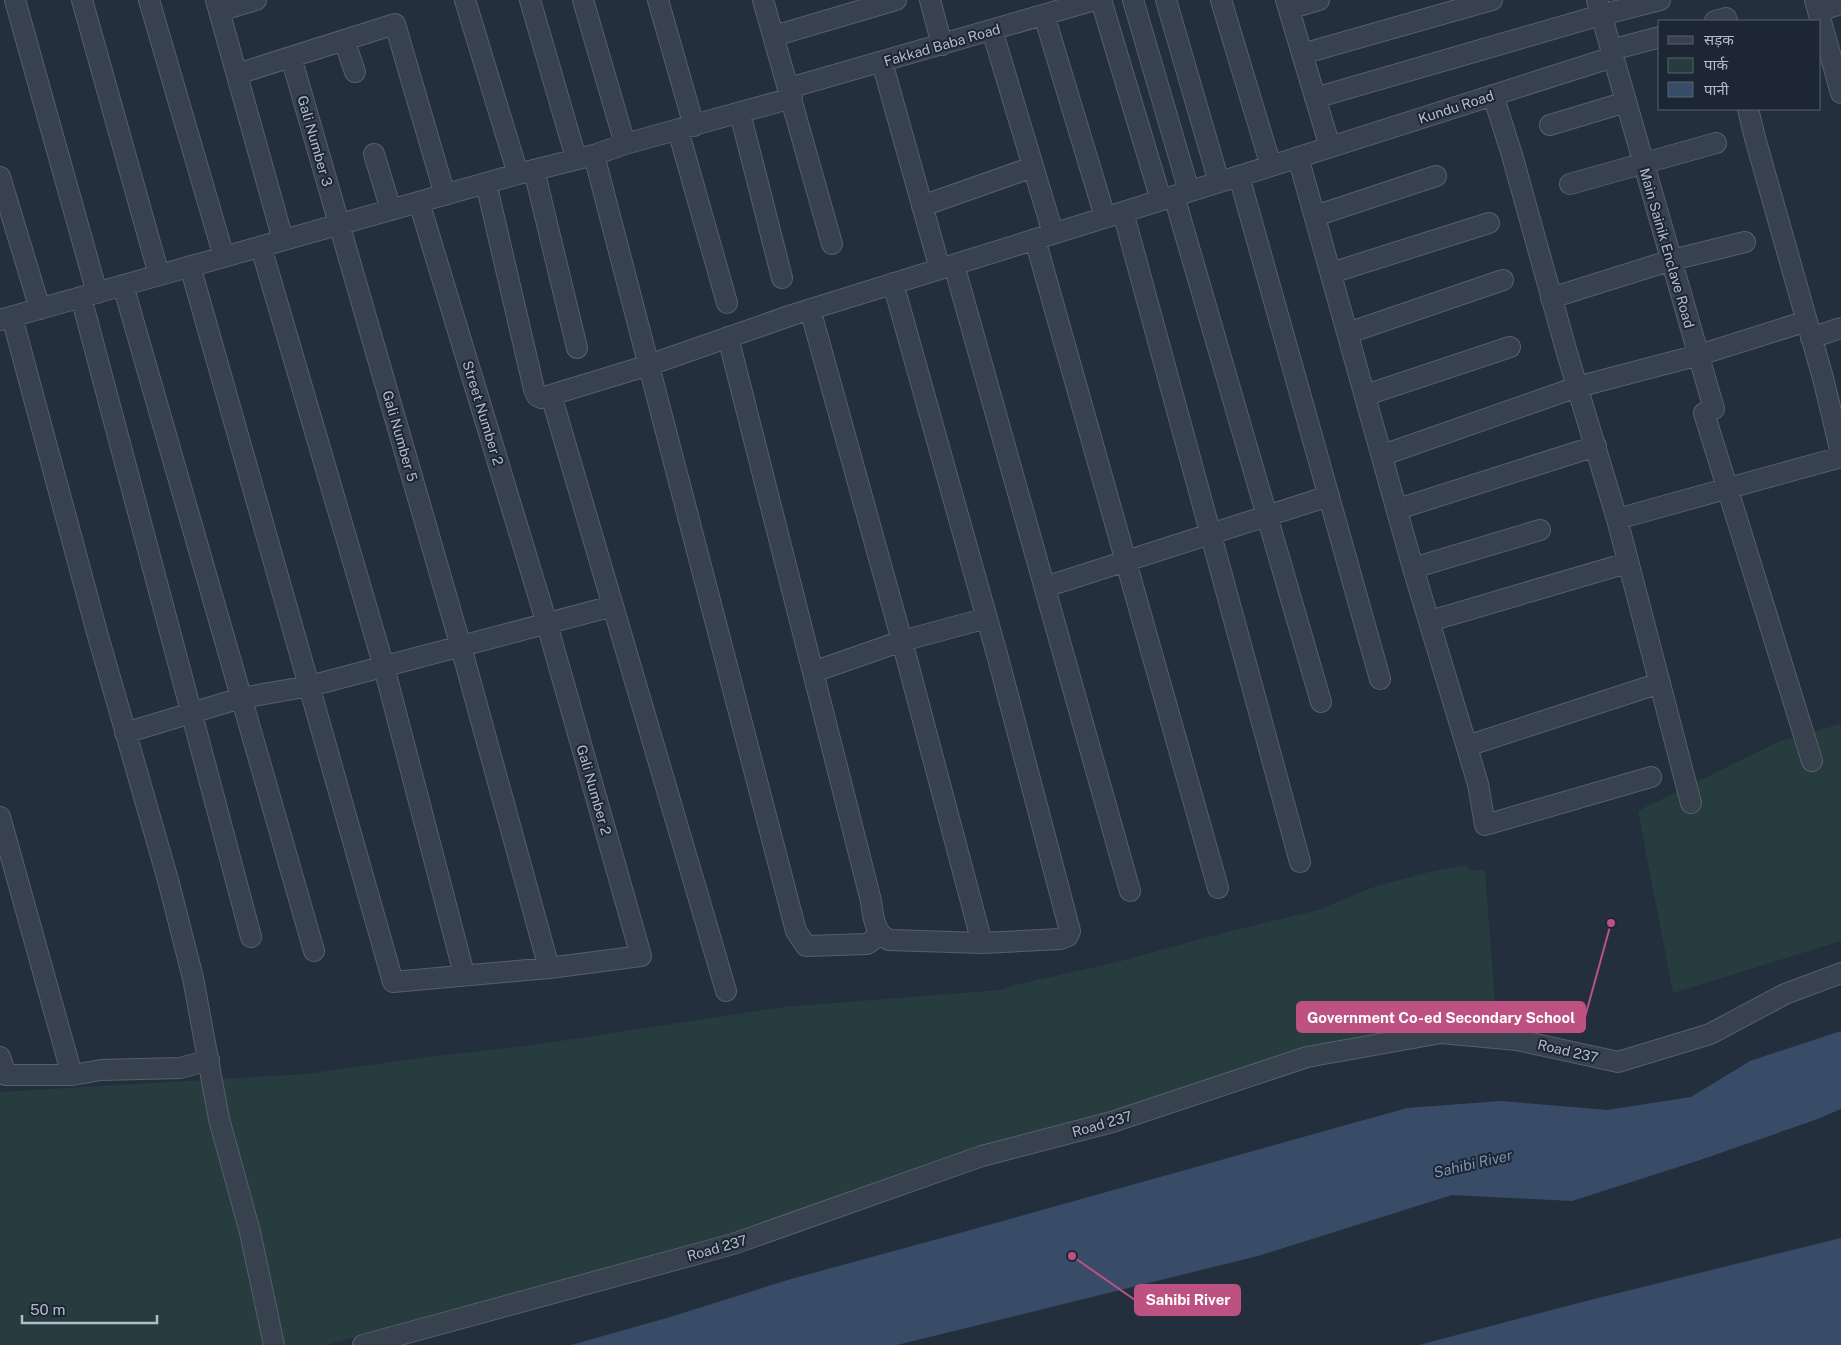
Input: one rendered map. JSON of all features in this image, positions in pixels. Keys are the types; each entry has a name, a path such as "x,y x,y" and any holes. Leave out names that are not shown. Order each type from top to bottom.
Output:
{"street":[{"path":"15,0 191,712 251,937"},
{"path":"82,0 159,275"},
{"path":"149,0 224,257"},
{"path":"256,0 217,5 283,240"},
{"path":"466,0 526,172 577,348"},
{"path":"530,0 585,157 649,365 796,931 806,946 867,944 880,935"},
{"path":"583,0 625,144"},
{"path":"658,0 727,302"},
{"path":"763,0 832,244"},
{"path":"774,36 896,0"},
{"path":"930,0 942,45"},
{"name":"Fakkad Baba Road","path":"6,318 740,113 790,93 882,62 1095,0"},
{"path":"1101,0 1175,196"},
{"path":"1133,0 1175,196 1321,702"},
{"path":"1166,0 1219,182"},
{"path":"1222,0 1271,166"},
{"path":"1319,0 1288,4 1330,147"},
{"path":"1302,54 1492,0"},
{"path":"1315,98 1599,8 1660,0"},
{"path":"1819,20 1816,6 1841,4"},
{"name":"Main Sainik Enclave Road","path":"1599,8 1714,409 1704,413 1726,487"},
{"path":"1044,15 1114,215 1211,534 1300,862"},
{"path":"237,74 395,24 445,195"},
{"path":"1821,27 1832,72 1841,93"},
{"path":"992,30 1033,168 1044,236 1126,562 1218,888"},
{"name":"Kundu Road","path":"552,395 649,365 728,336 1493,95 1658,37"},
{"path":"344,40 355,72"},
{"name":"Gali Number 3","path":"290,57 339,225"},
{"path":"882,62 922,206 947,267 1044,587 1130,892"},
{"path":"1493,95 1617,519 1692,803"},
{"path":"1550,125 1626,102"},
{"path":"1748,110 1841,453"},
{"path":"740,113 782,278"},
{"path":"1570,184 1716,143"},
{"path":"374,154 391,210"},
{"path":"1298,157 1383,455 1413,568 1478,784 1485,824 1652,777"},
{"path":"922,206 1033,168"},
{"path":"1239,176 1380,679"},
{"path":"1315,216 1436,176"},
{"path":"0,177 40,309"},
{"path":"486,183 534,389 537,396 541,398 552,395 726,991"},
{"name":"Street Number 2","path":"419,202 547,624"},
{"path":"1331,273 1489,223"},
{"name":"Gali Number 5","path":"339,225 461,647 549,968"},
{"path":"1552,298 1672,260 1745,242"},
{"path":"261,246 384,667 464,974"},
{"path":"190,266 393,982 464,974 549,968"},
{"path":"1348,333 1503,280"},
{"path":"728,336 870,897 876,929 880,935 889,940 982,943 1062,939 1068,936 1070,931 987,618 893,284"},
{"path":"123,286 314,951"},
{"path":"810,310 902,641 982,943"},
{"path":"6,318 168,880 191,969 219,1119 250,1232 274,1345"},
{"path":"1383,455 1577,387 1809,329 1841,328"},
{"path":"1366,395 1510,347"},
{"path":"1398,509 1596,446"},
{"path":"1617,519 1726,487 1841,457"},
{"path":"1726,487 1812,761"},
{"path":"1044,587 1329,496"},
{"path":"1413,568 1540,530"},
{"path":"1430,621 1628,563"},
{"path":"125,733 241,698 310,686 613,606"},
{"path":"813,672 902,641 987,618"},
{"name":"Gali Number 2","path":"547,624 641,956 549,968"},
{"path":"1467,746 1660,683"},
{"path":"0,817 72,1075"},
{"name":"Road 237","path":"362,1345 733,1244 982,1156 1112,1122 1307,1057 1441,1034 1517,1040 1618,1062 1710,1034 1785,994 1841,973"},
{"path":"2,1069 72,1075 101,1070 180,1068 209,1060"}],"green space":[{"path":"1841,724 1841,941 1673,993 1638,811 1780,741"},
{"path":"1466,865 1469,870 1485,870 1495,1004 1512,1033 1429,1029 750,1233 582,1279 326,1345 0,1345 0,1092 305,1074 533,1045 784,1007 1000,990 1318,910 1371,888 1425,873"}],"water":[{"path":"1841,1031 1841,1109 1815,1120 1700,1160 1572,1201 1452,1195 1258,1256 897,1345 571,1345 667,1318 791,1279 1407,1108 1501,1101 1607,1110 1691,1097 1750,1061"},
{"path":"1841,1238 1841,1345 1419,1345 1590,1300"}],"place":[{"name":"Government Co-ed Secondary School","path":"1611,923"},
{"name":"Sahibi River","path":"1072,1256"}]}
